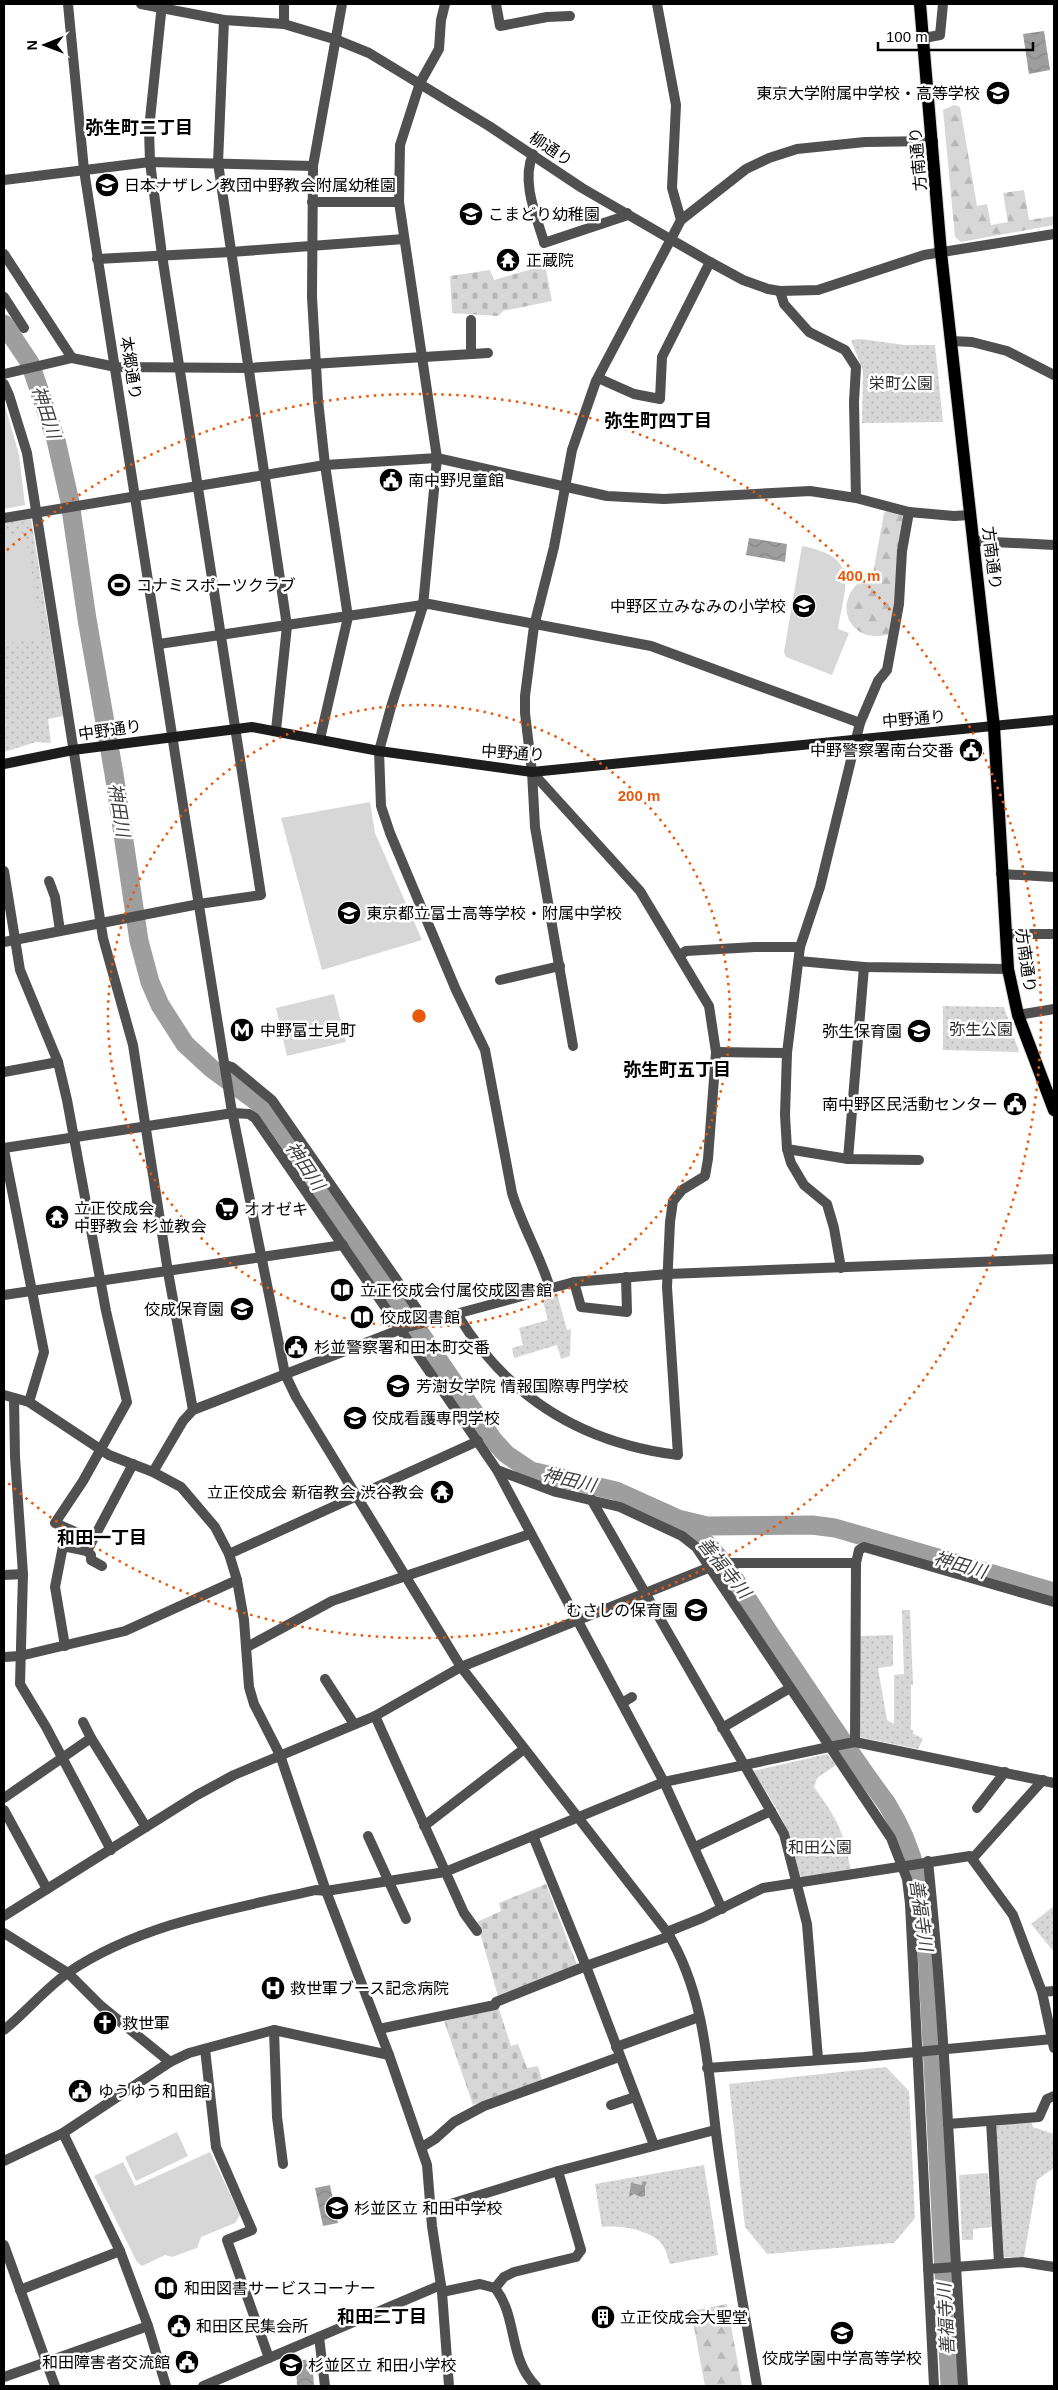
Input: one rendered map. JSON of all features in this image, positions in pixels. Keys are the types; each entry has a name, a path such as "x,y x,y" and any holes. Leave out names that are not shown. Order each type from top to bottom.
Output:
{"main road":[{"name":"方南通り","path":"920,4 941,253 994,727 1001,874 1008,969 1018,1015 1054,1110"},
{"name":"中野通り","path":"4,764 73,750 236,727 276,730 379,751 532,772 1054,720"}],"street":[{"name":"本郷通り","path":"68,4 84,170 199,904 229,1093 260,1257 285,1374 296,1397 461,1667 669,1934 689,1975 699,2017 757,2386"},
{"name":"柳通り","path":"141,4 162,6 224,20 284,24 337,40 369,53 533,154 582,188 743,280 780,291 818,290 841,284 892,265 941,253 1054,234"},
{"path":"284,4 284,24"},
{"path":"320,740 348,617 326,465 315,364 312,246 313,166 342,4"},
{"path":"445,4 441,20 439,49 420,83 400,144 399,202 437,458 423,606 379,751 381,806 390,833 456,990 485,1050 512,1193 518,1214 535,1244 550,1288"},
{"path":"496,4 500,26 547,17 570,16"},
{"path":"657,4 676,105 672,188 681,220"},
{"path":"924,38 940,35 943,4"},
{"path":"9,942 199,904 261,895 162,255 150,162 149,129 162,6"},
{"path":"224,20 218,163 287,626 276,730"},
{"path":"573,1046 535,827 532,772 525,713 534,626 554,547 564,485 578,429 598,378 681,220 746,169 780,154 797,149 865,142 933,141"},
{"path":"533,154 530,160 529,193 544,243 625,216 627,212"},
{"path":"4,180 150,162 313,166"},
{"path":"312,202 399,202"},
{"path":"97,259 231,252 404,239"},
{"path":"4,254 72,358"},
{"path":"598,378 634,394 660,399 662,357 710,262"},
{"path":"780,291 784,304 808,332 845,350 856,367 854,402 856,498"},
{"path":"4,297 24,328"},
{"path":"471,320 471,354"},
{"path":"951,342 972,342 1007,352 1054,375"},
{"path":"4,374 72,358 116,367 248,368 488,353"},
{"path":"4,384 27,453 103,938 133,1044 168,1272 193,1410"},
{"path":"4,518 326,465 437,458 607,496 664,499 810,491 856,498 909,512 954,516 970,515"},
{"path":"841,1268 827,1204 804,1186 791,1164 787,1150 785,1115 787,1053 800,947 820,887 862,719 878,681 887,670 899,604 902,551 909,512"},
{"path":"974,541 1054,545"},
{"path":"159,644 429,604 534,626 650,646 862,719"},
{"path":"457,1314 483,1353 506,1376 549,1412 594,1435 632,1446 678,1455 668,1274 673,1201 682,1190 705,1176 714,1096 716,1052 709,1006 640,891 604,848 532,772"},
{"path":"1001,874 1054,877"},
{"path":"4,875 9,942 58,1062 74,1137 100,1281 127,1402 83,1481 55,1523 92,1539"},
{"path":"49,881 55,898 60,932"},
{"path":"1005,934 1054,934"},
{"path":"680,955 686,951 755,946 800,947"},
{"path":"799,960 864,967 1008,969"},
{"path":"500,980 560,966"},
{"path":"848,1158 864,967"},
{"path":"1018,1015 1054,1009"},
{"path":"716,1052 787,1053"},
{"path":"4,1072 58,1062"},
{"path":"225,1066 232,1067 272,1100 425,1322"},
{"path":"29,1402 44,1352 4,1149 233,1113 249,1114 255,1118 402,1329 497,1470 664,1782 722,1909"},
{"path":"787,1150 848,1158 919,1160"},
{"path":"4,1295 343,1245"},
{"path":"153,1472 183,1421 193,1410 402,1329 574,1282 668,1274 1054,1259"},
{"path":"574,1282 582,1307 627,1312 626,1277"},
{"path":"4,1395 29,1402 100,1450 153,1472 181,1487 215,1527 229,1554 237,1580 247,1647 249,1687 254,1704 280,1754 326,1891 422,2146 430,2180 431,2210 442,2289 449,2386"},
{"path":"14,1398 15,1457 22,1574 23,1625 20,1684 62,1757 111,1850"},
{"path":"229,1554 478,1441"},
{"path":"4,1458 15,1457"},
{"path":"87,1551 133,1464"},
{"path":"497,1470 548,1490 620,1507 682,1536 696,1547 712,1566 790,1688 832,1747 891,1838 904,1867 910,1904 920,2052 934,2386"},
{"path":"591,1499 784,1834 807,1924 818,2059"},
{"path":"247,1647 332,1601 530,1534"},
{"path":"64,1646 55,1587 64,1546 87,1551 91,1555 91,1560 102,1566"},
{"path":"853,1742 856,1562 859,1550 864,1547 1054,1602"},
{"path":"4,1916 146,1827 234,1775 280,1754 375,1716 461,1667 712,1566 731,1563 856,1562"},
{"path":"4,1575 22,1574"},
{"path":"4,1656 20,1656 125,1631 237,1580"},
{"path":"325,1679 354,1724"},
{"path":"722,1728 790,1688"},
{"path":"622,1703 632,1697"},
{"path":"375,1716 464,1913 477,1931"},
{"path":"83,1722 146,1827"},
{"path":"4,1798 91,1738"},
{"path":"4,2030 68,1973 126,1941 208,1915 316,1890 326,1891 445,1872 664,1782 853,1742 1054,1783"},
{"path":"424,1826 524,1749"},
{"path":"977,1808 1005,1772"},
{"path":"973,1858 1043,1780"},
{"path":"4,1810 47,1889"},
{"path":"695,1847 771,1811"},
{"path":"368,1836 406,1919"},
{"path":"533,1836 586,1966 619,2058 654,2145"},
{"path":"379,2029 495,2005 496,2002 669,1934 763,1888 904,1867 962,1855 973,1858 1010,1908 1042,1992 1054,2044 941,2050 707,2068"},
{"path":"924,1862 933,1904 941,2050 948,2124 953,2267 963,2386"},
{"path":"4,1933 68,1973 101,2006 170,2062"},
{"path":"1042,1992 1054,1990"},
{"path":"616,2047 699,2017"},
{"path":"4,2162 63,2133 170,2062 206,2049 274,2030 389,2055"},
{"path":"274,2030 277,2117 283,2164"},
{"path":"206,2049 218,2152 252,2230 227,2240 268,2358"},
{"path":"422,2146 435,2139 454,2122 470,2113 561,2083 619,2058"},
{"path":"948,2124 1039,2117 1046,2099 1054,2096"},
{"path":"611,2105 635,2098"},
{"path":"991,2120 999,2264"},
{"path":"431,2210 558,2171 716,2130"},
{"path":"63,2133 120,2251 148,2326 166,2386"},
{"path":"495,2288 506,2276 514,2272 576,2257 581,2250 558,2171"},
{"path":"4,2245 55,2386"},
{"path":"20,2290 120,2251"},
{"path":"930,2269 1022,2262 1054,2267"},
{"path":"203,2386 268,2358 442,2289 480,2284 495,2288 505,2305 519,2361 526,2374 536,2386"},
{"path":"4,2377 148,2326"},
{"path":"320,2337 325,2386"}],"green space":[{"path":"954,105 960,107 977,206 987,204 991,225 1008,222 1003,193 1024,190 1029,220 1054,216 1054,225 961,242 955,237 943,110"},
{"path":"545,265 552,301 503,311 498,316 452,313 450,276 490,270 494,280"},
{"name":"栄町公園","path":"861,339 904,345 935,345 943,422 862,423 863,371 851,340"},
{"path":"5,406 19,455 25,505 4,509"},
{"path":"893,505 905,509 901,584 890,634 867,635 851,623 847,615 847,605 850,594 857,584 870,583 872,579 884,513"},
{"path":"31,519 63,716 48,719 51,743 36,742 4,752 4,523"},
{"path":"19,533 26,539 43,638 4,644 4,535"},
{"path":"802,546 821,551 833,557 841,565 845,575 844,599 838,629 849,633 832,675 786,657 784,652"},
{"path":"370,802 375,833 422,940 322,970 281,818"},
{"path":"334,994 346,1042 287,1056 276,1008"},
{"name":"弥生公園","path":"943,1006 1004,1007 1019,1052 943,1050"},
{"path":"557,1294 567,1330 571,1329 570,1356 561,1359 557,1345 514,1358 512,1348 523,1345 519,1328 548,1320 542,1298"},
{"path":"902,1610 910,1610 913,1685 911,1685 911,1729 914,1731 912,1733 923,1739 918,1749 859,1737 860,1636 893,1635 893,1666 878,1668 887,1720 894,1724 894,1675 904,1674"},
{"name":"和田公園","path":"827,1754 836,1765 817,1778 814,1787 829,1809 843,1836 851,1871 804,1878 800,1876 789,1834 777,1809 753,1771"},
{"path":"546,1884 577,1965 498,1996 477,1922 501,1911 499,1903"},
{"path":"1054,1906 1054,1952 1031,1924"},
{"path":"499,2009 511,2046 518,2044 527,2068 538,2066 542,2080 473,2105 444,2021"},
{"path":"886,2067 909,2091 915,2218 894,2243 767,2254 745,2227 729,2084"},
{"path":"1031,2121 1033,2127 1054,2134 1054,2168 1037,2180 1024,2257 1004,2257 995,2124"},
{"path":"177,2132 188,2156 136,2181 125,2157"},
{"path":"210,2152 240,2215 235,2223 201,2237 197,2248 172,2257 165,2255 142,2266 137,2262 94,2176 123,2162 135,2186"},
{"path":"704,2165 718,2255 670,2264 662,2244 657,2239 631,2228 602,2227 595,2184"},
{"path":"988,2173 992,2227 973,2229 973,2240 962,2240 959,2175"},
{"path":"727,2304 742,2386 705,2386 691,2311"}],"water":[{"path":"1044,31 1050,70 1029,74 1023,34"},
{"path":"749,538 787,544 785,562 746,555"},
{"path":"643,2181 647,2182 645,2196 641,2197 634,2194 629,2197 631,2183 642,2185"},
{"path":"330,2185 338,2223 323,2226 315,2188"},
{"path":"312,2359 314,2386 297,2386 296,2361"}],"waterway":[{"name":"神田川","path":"4,324 30,363 56,440 70,502 139,941 150,982 160,1005 185,1044 211,1068 259,1103 276,1123 494,1441 506,1454 531,1471 616,1491 678,1519 707,1526 812,1525 835,1528 1054,1592"},
{"name":"善福寺川","path":"683,1523 722,1561 887,1804 912,1857 923,1910 927,1950 950,2386"}],"place":[{"name":"東京大学附属中学校・高等学校","path":"998,93"},
{"name":"日本ナザレン教団中野教会附属幼稚園","path":"107,185"},
{"name":"こまどり幼稚園","path":"471,214"},
{"name":"正蔵院","path":"508,260"},
{"name":"南中野児童館","path":"391,480"},
{"name":"コナミスポーツクラブ","path":"119,585"},
{"name":"中野区立みなみの小学校","path":"804,606"},
{"name":"中野警察署南台交番","path":"971,750"},
{"name":"東京都立富士高等学校・附属中学校","path":"349,913"},
{"name":"中野富士見町","path":"242,1030"},
{"name":"弥生保育園","path":"919,1031"},
{"name":"南中野区民活動センター","path":"1015,1104"},
{"name":"オオゼキ","path":"227,1209"},
{"name":"立正佼成会 中野教会 杉並教会","path":"57,1217"},
{"name":"立正佼成会付属佼成図書館","path":"342,1290"},
{"name":"佼成保育園","path":"242,1309"},
{"name":"佼成図書館","path":"362,1317"},
{"name":"杉並警察署和田本町交番","path":"296,1347"},
{"name":"芳澍女学院 情報国際専門学校","path":"398,1386"},
{"name":"佼成看護専門学校","path":"355,1418"},
{"name":"立正佼成会 新宿教会 渋谷教会","path":"442,1492"},
{"name":"むさしの保育園","path":"696,1610"},
{"name":"救世軍ブース記念病院","path":"273,1988"},
{"name":"救世軍","path":"105,2023"},
{"name":"ゆうゆう和田館","path":"80,2091"},
{"name":"杉並区立 和田中学校","path":"337,2208"},
{"name":"和田図書サービスコーナー","path":"166,2288"},
{"name":"立正佼成会大聖堂","path":"603,2317"},
{"name":"和田区民集会所","path":"179,2326"},
{"name":"佼成学園中学高等学校","path":"842,2333"},
{"name":"和田障害者交流館","path":"187,2362"},
{"name":"杉並区立 和田小学校","path":"291,2365"}],"district":[{"name":"弥生町二丁目","path":"139,128"},
{"name":"弥生町四丁目","path":"658,421"},
{"name":"弥生町五丁目","path":"677,1070"},
{"name":"和田一丁目","path":"102,1538"},
{"name":"和田二丁目","path":"382,2317"}]}
